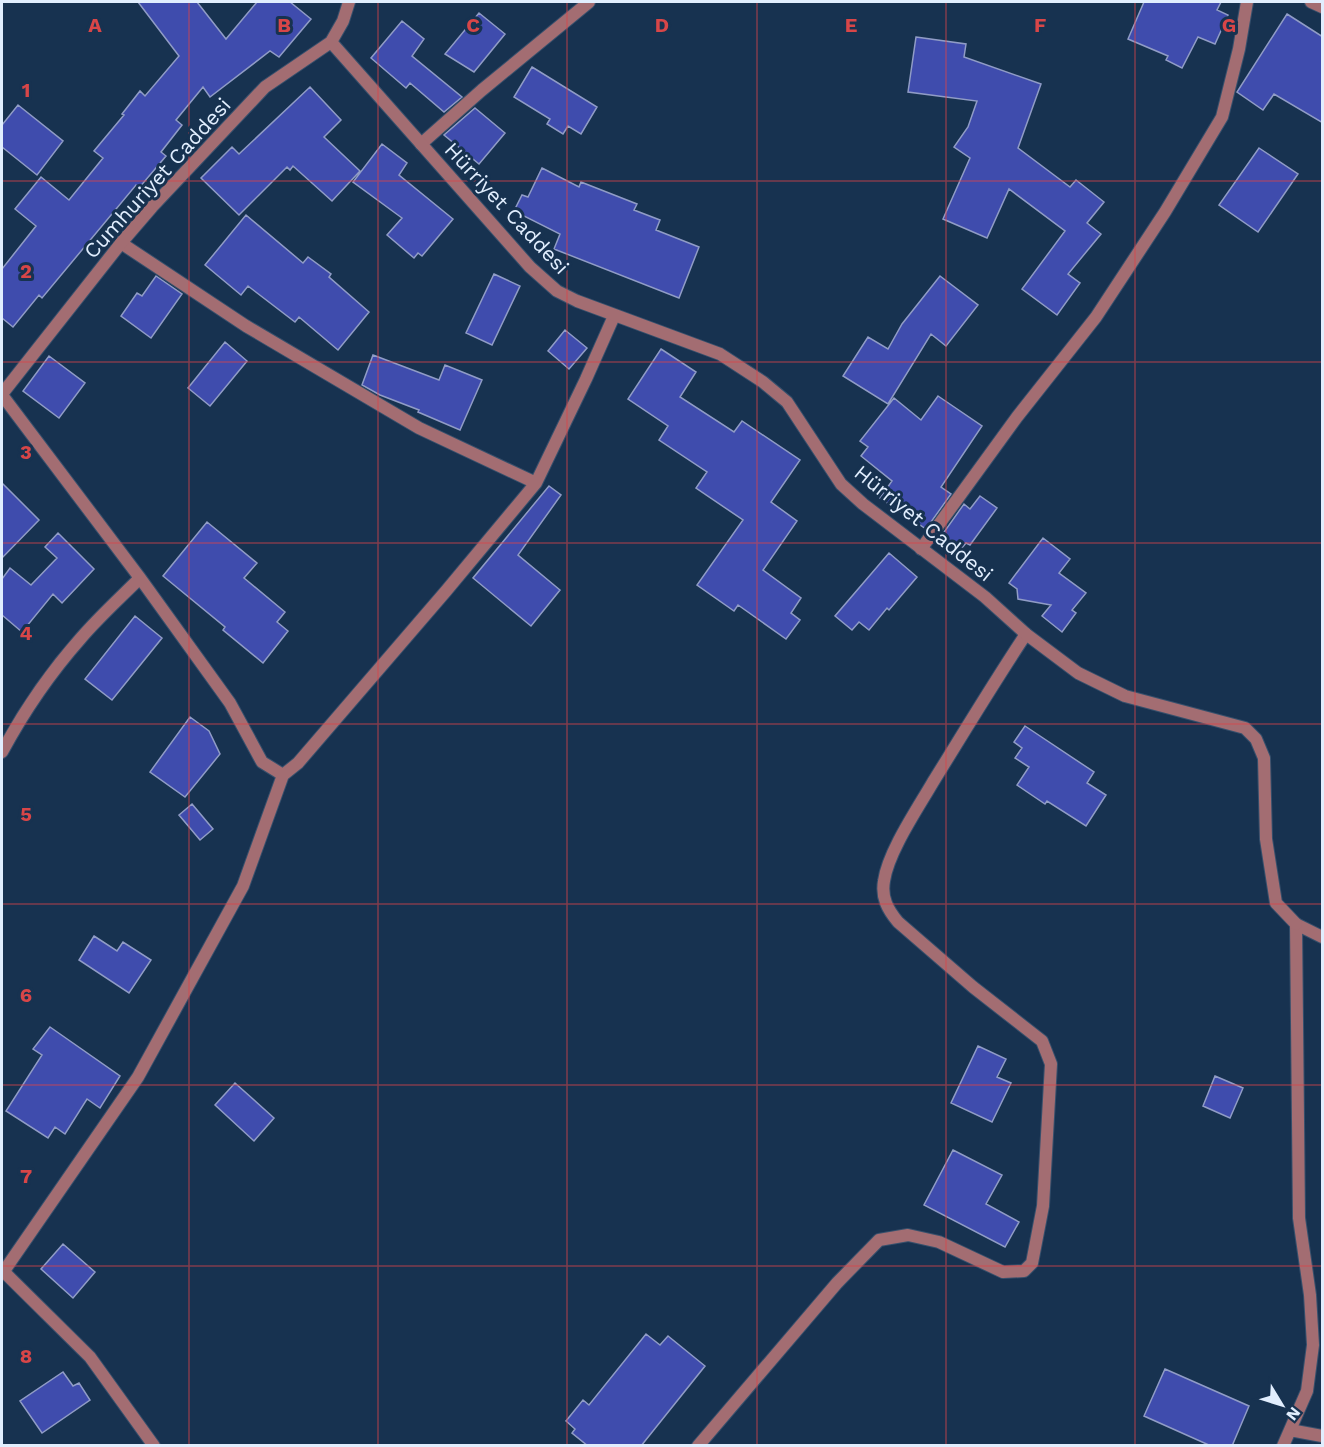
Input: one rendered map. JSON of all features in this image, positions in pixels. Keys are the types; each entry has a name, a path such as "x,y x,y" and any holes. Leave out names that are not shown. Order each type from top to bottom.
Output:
{"street":[{"path":"332,42 343,21 349,2"},
{"path":"421,144 531,48 589,2"},
{"path":"921,549 1017,417 1096,317 1165,212 1222,117 1239,49 1247,2"},
{"path":"1311,2 1323,7"},
{"name":"Hürriyet Caddesi","path":"332,42 544,281 557,291 614,316 720,354 763,381 787,402 842,484 863,504 985,597 1026,634 1078,673 1125,696 1245,728 1256,739 1264,758 1266,839 1276,903 1296,924"},
{"name":"Cumhuriyet Caddesi","path":"2,394 152,207 265,87 332,42"},
{"path":"121,243 246,326 419,428 536,483"},
{"path":"154,1446 90,1357 3,1270 138,1077 243,886 283,775 298,763 536,483 614,316"},
{"path":"2,394 230,703 262,762 283,775"},
{"path":"2,752 32,701 56,668 82,637 140,578"},
{"path":"698,1446 837,1283 879,1240 908,1235 939,1242 1004,1272 1024,1271 1032,1263 1043,1206 1051,1065 1042,1041 973,987 898,922 884,900 883,889 888,866 906,827 1026,634"},
{"path":"1283,1446 1307,1391 1313,1345 1310,1295 1299,1218 1296,924 1323,937"},
{"path":"1290,1430 1323,1436"}],"building":[{"path":"138,2 197,2 226,39 257,2 290,2 311,19 279,57 270,51 210,97 203,87 176,120 182,125 161,152 166,156 139,188 136,185 42,298 39,295 13,327 2,318 2,269 36,226 15,209 41,177 69,200 103,158 94,151 124,115 122,114 140,91 145,96 179,56"},
{"path":"1144,2 1221,2 1217,10 1228,15 1215,44 1198,37 1182,68 1166,60 1168,56 1128,39"},
{"path":"479,13 505,34 474,72 445,54"},
{"path":"1287,14 1323,37 1323,123 1274,94 1263,110 1237,92"},
{"path":"402,21 424,39 412,56 462,97 444,112 410,83 406,88 371,58"},
{"path":"916,37 966,44 964,57 1041,84 1018,148 1070,187 1076,180 1104,202 1087,223 1101,234 1068,274 1080,283 1057,315 1022,289 1065,231 1009,189 987,238 943,219 970,158 954,147 968,127 977,101 908,92"},
{"path":"532,67 597,107 581,134 568,126 563,134 547,124 550,119 514,97"},
{"path":"310,87 341,120 324,137 360,171 332,201 293,166 290,170 287,167 239,215 201,178 232,147 239,154"},
{"path":"18,105 63,141 37,175 2,147 2,125"},
{"path":"475,108 505,133 479,164 444,135"},
{"path":"382,144 407,163 399,175 453,219 422,256 418,253 414,258 387,235 402,218 353,182"},
{"path":"1259,148 1298,174 1258,232 1219,205"},
{"path":"542,168 579,187 581,182 637,204 634,210 660,220 656,230 699,247 679,298 554,249 560,234 514,211 522,195 528,197"},
{"path":"246,215 303,263 308,257 331,274 329,277 369,312 338,350 299,317 295,322 248,286 241,295 205,265"},
{"path":"494,274 520,286 492,345 466,333"},
{"path":"156,276 182,294 151,338 121,316 137,293 142,296"},
{"path":"940,276 978,305 946,346 931,334 888,404 843,376 868,337 888,349 902,324"},
{"path":"565,330 587,348 569,369 548,351"},
{"path":"225,342 247,361 210,406 188,388"},
{"path":"661,349 696,372 680,397 734,432 742,421 800,460 771,502 797,521 763,570 801,598 791,613 800,620 786,639 738,605 734,611 697,585 743,520 696,488 707,472 659,440 668,426 628,399"},
{"path":"373,355 439,380 445,365 482,380 460,430 362,385"},
{"path":"49,356 85,383 59,418 23,391"},
{"path":"938,396 982,426 941,487 951,494 926,529 880,498 892,481 861,456 868,447 860,441 894,398 921,420"},
{"path":"2,483 39,520 2,558"},
{"path":"549,486 561,495 518,555 560,590 531,626 473,578"},
{"path":"980,496 997,508 970,545 966,543 961,549 942,535 964,504 970,509"},
{"path":"207,522 257,563 244,578 285,612 277,622 288,631 263,663 223,630 225,627 163,576"},
{"path":"58,533 94,569 62,603 53,594 22,632 2,615 2,579 10,568 31,585 57,558 45,547"},
{"path":"1043,538 1070,559 1059,573 1086,593 1072,610 1076,613 1062,632 1042,616 1051,605 1018,599 1017,589 1009,583"},
{"path":"889,553 917,577 869,630 859,622 852,630 835,616"},
{"path":"135,616 162,638 112,700 85,679"},
{"path":"190,717 209,731 220,754 185,797 150,772"},
{"path":"1025,726 1094,772 1087,783 1106,795 1086,826 1047,801 1045,804 1017,785 1029,767 1015,758 1022,748 1014,742"},
{"path":"192,804 213,829 200,840 179,815"},
{"path":"94,936 117,951 123,942 151,960 129,993 79,960"},
{"path":"50,1027 120,1076 100,1108 87,1099 65,1134 55,1127 48,1138 6,1111 42,1055 33,1049"},
{"path":"978,1046 1006,1059 997,1077 1011,1083 992,1122 951,1103"},
{"path":"1215,1076 1243,1088 1230,1118 1203,1106"},
{"path":"235,1083 274,1118 254,1141 215,1105"},
{"path":"953,1150 1002,1175 986,1204 1019,1222 1005,1247 924,1205"},
{"path":"63,1244 95,1272 73,1298 41,1269"},
{"path":"646,1334 660,1345 668,1336 705,1366 641,1446 588,1446 572,1433 575,1429 566,1421 583,1400 589,1405"},
{"path":"1165,1369 1249,1406 1232,1446 1211,1446 1144,1416"},
{"path":"63,1372 73,1386 79,1383 90,1400 42,1433 20,1401"}]}
